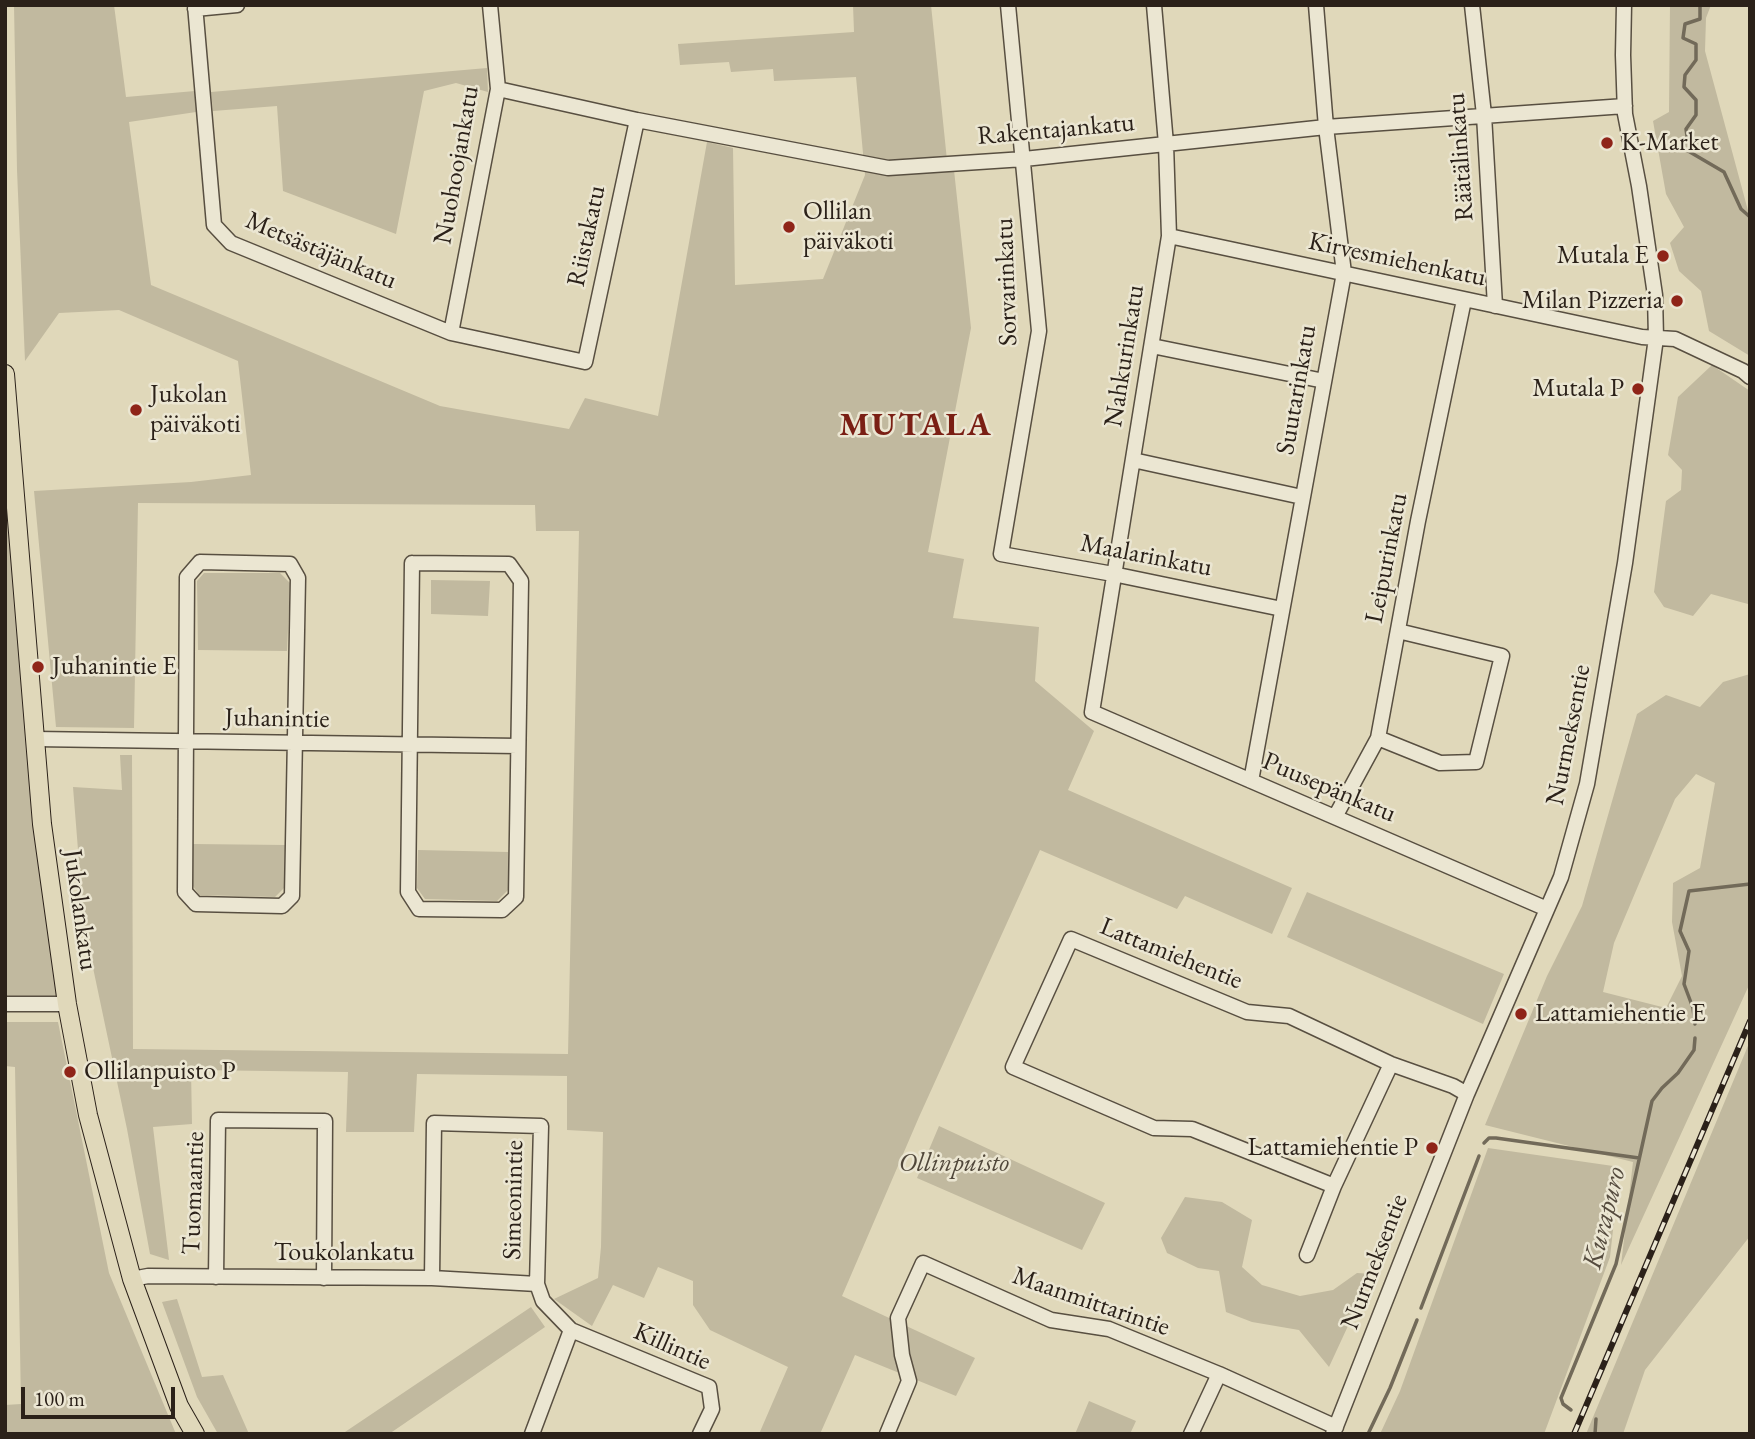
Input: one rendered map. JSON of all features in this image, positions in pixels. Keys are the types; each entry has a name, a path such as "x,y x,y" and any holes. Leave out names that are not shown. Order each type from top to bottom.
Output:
{"main road":[{"name":"Jukolankatu","path":"5,374 35,739 50,886 67,1004 88,1115 132,1279 179,1406 195,1434"}],"street":[{"path":"195,7 237,5"},
{"name":"Nuohoojankatu","path":"451,332 498,89 490,5"},
{"name":"Sorvarinkatu","path":"1001,554 1039,331 1008,5"},
{"name":"Nahkurinkatu","path":"1092,712 1169,236 1166,144 1154,5"},
{"name":"Suutarinkatu","path":"1251,781 1344,273 1326,127 1316,5"},
{"name":"Räätälinkatu","path":"1472,5 1485,115 1495,306"},
{"name":"Nurmeksentie","path":"1335,1431 1467,1094 1547,909 1572,843 1587,784 1625,563 1656,338 1655,295 1625,106 1624,5"},
{"name":"Metsästäjänkatu","path":"195,7 215,225 231,243 451,332 584,362"},
{"name":"Rakentajankatu","path":"498,89 637,120 888,168 1024,159 1326,127 1625,106"},
{"name":"Riistakatu","path":"584,362 637,120"},
{"name":"Kirvesmiehenkatu","path":"1169,236 1464,300 1656,338 1675,339 1743,371 1750,377"},
{"name":"Leipurinkatu","path":"1335,817 1378,738 1464,300"},
{"path":"1152,346 1324,381"},
{"path":"1133,460 1303,497"},
{"name":"Maalarinkatu","path":"1001,554 1282,609"},
{"path":"200,562 290,564 298,578 296,744 292,896 282,906 196,904 185,892 187,577 200,562"},
{"path":"412,563 509,564 522,581 518,746 516,897 502,910 419,909 408,892 412,563"},
{"path":"1378,738 1440,763 1476,762 1502,656 1398,631"},
{"name":"Puusepänkatu","path":"1092,712 1547,909"},
{"name":"Juhanintie","path":"35,739 518,746"},
{"name":"Lattamiehentie","path":"1334,1186 1192,1129 1154,1128 1013,1067 1070,939 1247,1012 1289,1016 1391,1064 1453,1086 1467,1094"},
{"path":"5,1004 67,1004"},
{"path":"1307,1255 1334,1186 1391,1064"},
{"name":"Tuomaantie","path":"216,1276 218,1120 325,1121 324,1278"},
{"name":"Simeonintie","path":"432,1278 434,1123 541,1126 537,1284"},
{"name":"Maanmittarintie","path":"887,1434 909,1381 902,1355 898,1318 923,1263 1051,1320 1109,1329 1219,1374 1335,1431"},
{"name":"Toukolankatu","path":"132,1279 148,1276 432,1278 537,1284"},
{"path":"535,1433 571,1330 543,1301 537,1284"},
{"name":"Killintie","path":"571,1330 709,1387 712,1409 700,1434"},
{"path":"1191,1434 1219,1374"}],"green space":[{"path":"14,5 114,5 126,97 195,91 196,112 129,122 151,285 440,406 569,429 585,398 658,416 707,142 733,148 735,285 823,279 865,175 856,77 774,81 773,69 731,72 729,62 680,65 678,44 854,32 853,5 931,5 948,170 954,170 971,328 928,552 964,559 953,618 1039,627 1035,681 1094,731 1068,790 1292,888 1272,934 1185,896 1177,909 1040,850 919,1117 842,1296 975,1358 956,1396 855,1355 820,1434 759,1434 788,1367 710,1330 693,1305 693,1281 658,1267 644,1298 613,1285 592,1326 554,1299 598,1278 601,1247 603,1132 567,1130 567,1076 417,1074 414,1132 346,1132 348,1072 191,1070 192,1124 153,1127 169,1260 150,1254 84,925 73,787 122,790 120,755 132,755 133,1049 568,1054 579,531 536,531 535,505 138,503 134,728 56,727 34,491 191,482 251,475 238,361 119,310 59,313 25,361"},
{"path":"1670,5 1711,5 1706,18 1705,51 1750,218 1750,356 1709,331 1701,291 1679,271 1670,243 1684,227 1666,194 1653,121 1669,112"},
{"path":"487,68 488,92 456,83 424,91 396,234 283,191 277,106 213,111 211,92"},
{"path":"1712,365 1750,391 1750,608 1748,604 1711,594 1693,616 1664,607 1654,592 1666,501 1681,490 1682,470 1668,455 1678,397"},
{"path":"5,428 58,1001 5,1001"},
{"path":"204,573 280,573 290,583 287,651 198,650 197,581"},
{"path":"431,580 490,581 488,616 431,614"},
{"path":"1750,674 1750,983 1621,1265 1633,1162 1485,1125 1547,976 1582,906 1637,714 1666,695 1700,707 1723,682","holes":["1696,774 1715,783 1700,868 1673,883 1672,922 1682,976 1666,1008 1603,992 1614,943 1675,799"]},
{"path":"193,844 285,845 284,888 275,897 199,895 193,886"},
{"path":"418,850 508,852 508,890 497,901 425,899 417,888"},
{"path":"1307,892 1504,974 1483,1024 1287,937"},
{"path":"5,1022 58,1022 109,1273 176,1434 5,1434 5,1405 21,1404 15,1067 5,1066"},
{"path":"1750,1041 1750,1236 1645,1370 1623,1434 1586,1434"},
{"name":"Ollinpuisto","path":"939,1126 1105,1203 1082,1250 917,1178"},
{"path":"1488,1148 1620,1167 1610,1257 1544,1434 1380,1434 1400,1391"},
{"path":"1185,1197 1222,1202 1252,1220 1242,1267 1262,1285 1300,1296 1333,1290 1357,1273 1372,1274 1329,1367 1299,1330 1252,1322 1226,1312 1219,1271 1198,1268 1167,1253 1161,1238"},
{"path":"177,1299 202,1377 223,1375 249,1434 218,1434 197,1397 162,1302"},
{"path":"531,1307 545,1327 389,1434 342,1434"},
{"path":"1089,1401 1136,1421 1130,1434 1075,1434"}],"waterway":[{"name":"Kurapuro","path":"1700,5 1700,19 1685,24 1683,38 1696,44 1696,60 1685,75 1684,87 1696,100 1696,115 1686,129 1683,148 1724,172 1741,209 1750,217"},
{"name":"Kurapuro","path":"1695,1024 1693,1008 1684,984 1689,951 1680,931 1689,891 1750,884"},
{"name":"Kurapuro","path":"1571,1410 1563,1404 1561,1398 1616,1264 1652,1101 1678,1073 1694,1050 1695,1038"},
{"path":"1484,1143 1489,1138 1496,1138 1639,1158"},
{"path":"1421,1308 1479,1156"},
{"path":"1368,1434 1417,1320"},
{"path":"1595,1434 1596,1419"}],"railway":[{"path":"1574,1434 1750,1021"}],"place":[{"name":"K-Market","path":"1607,143"},
{"name":"Ollilan päiväkoti","path":"789,227"},
{"name":"Mutala E","path":"1663,256"},
{"name":"Milan Pizzeria","path":"1677,301"},
{"name":"Mutala P","path":"1638,389"},
{"name":"Jukolan päiväkoti","path":"136,410"},
{"name":"Juhanintie E","path":"38,667"},
{"name":"Lattamiehentie E","path":"1521,1014"},
{"name":"Ollilanpuisto P","path":"70,1072"},
{"name":"Lattamiehentie P","path":"1432,1148"}],"district":[{"name":"MUTALA","path":"916,426"}]}
